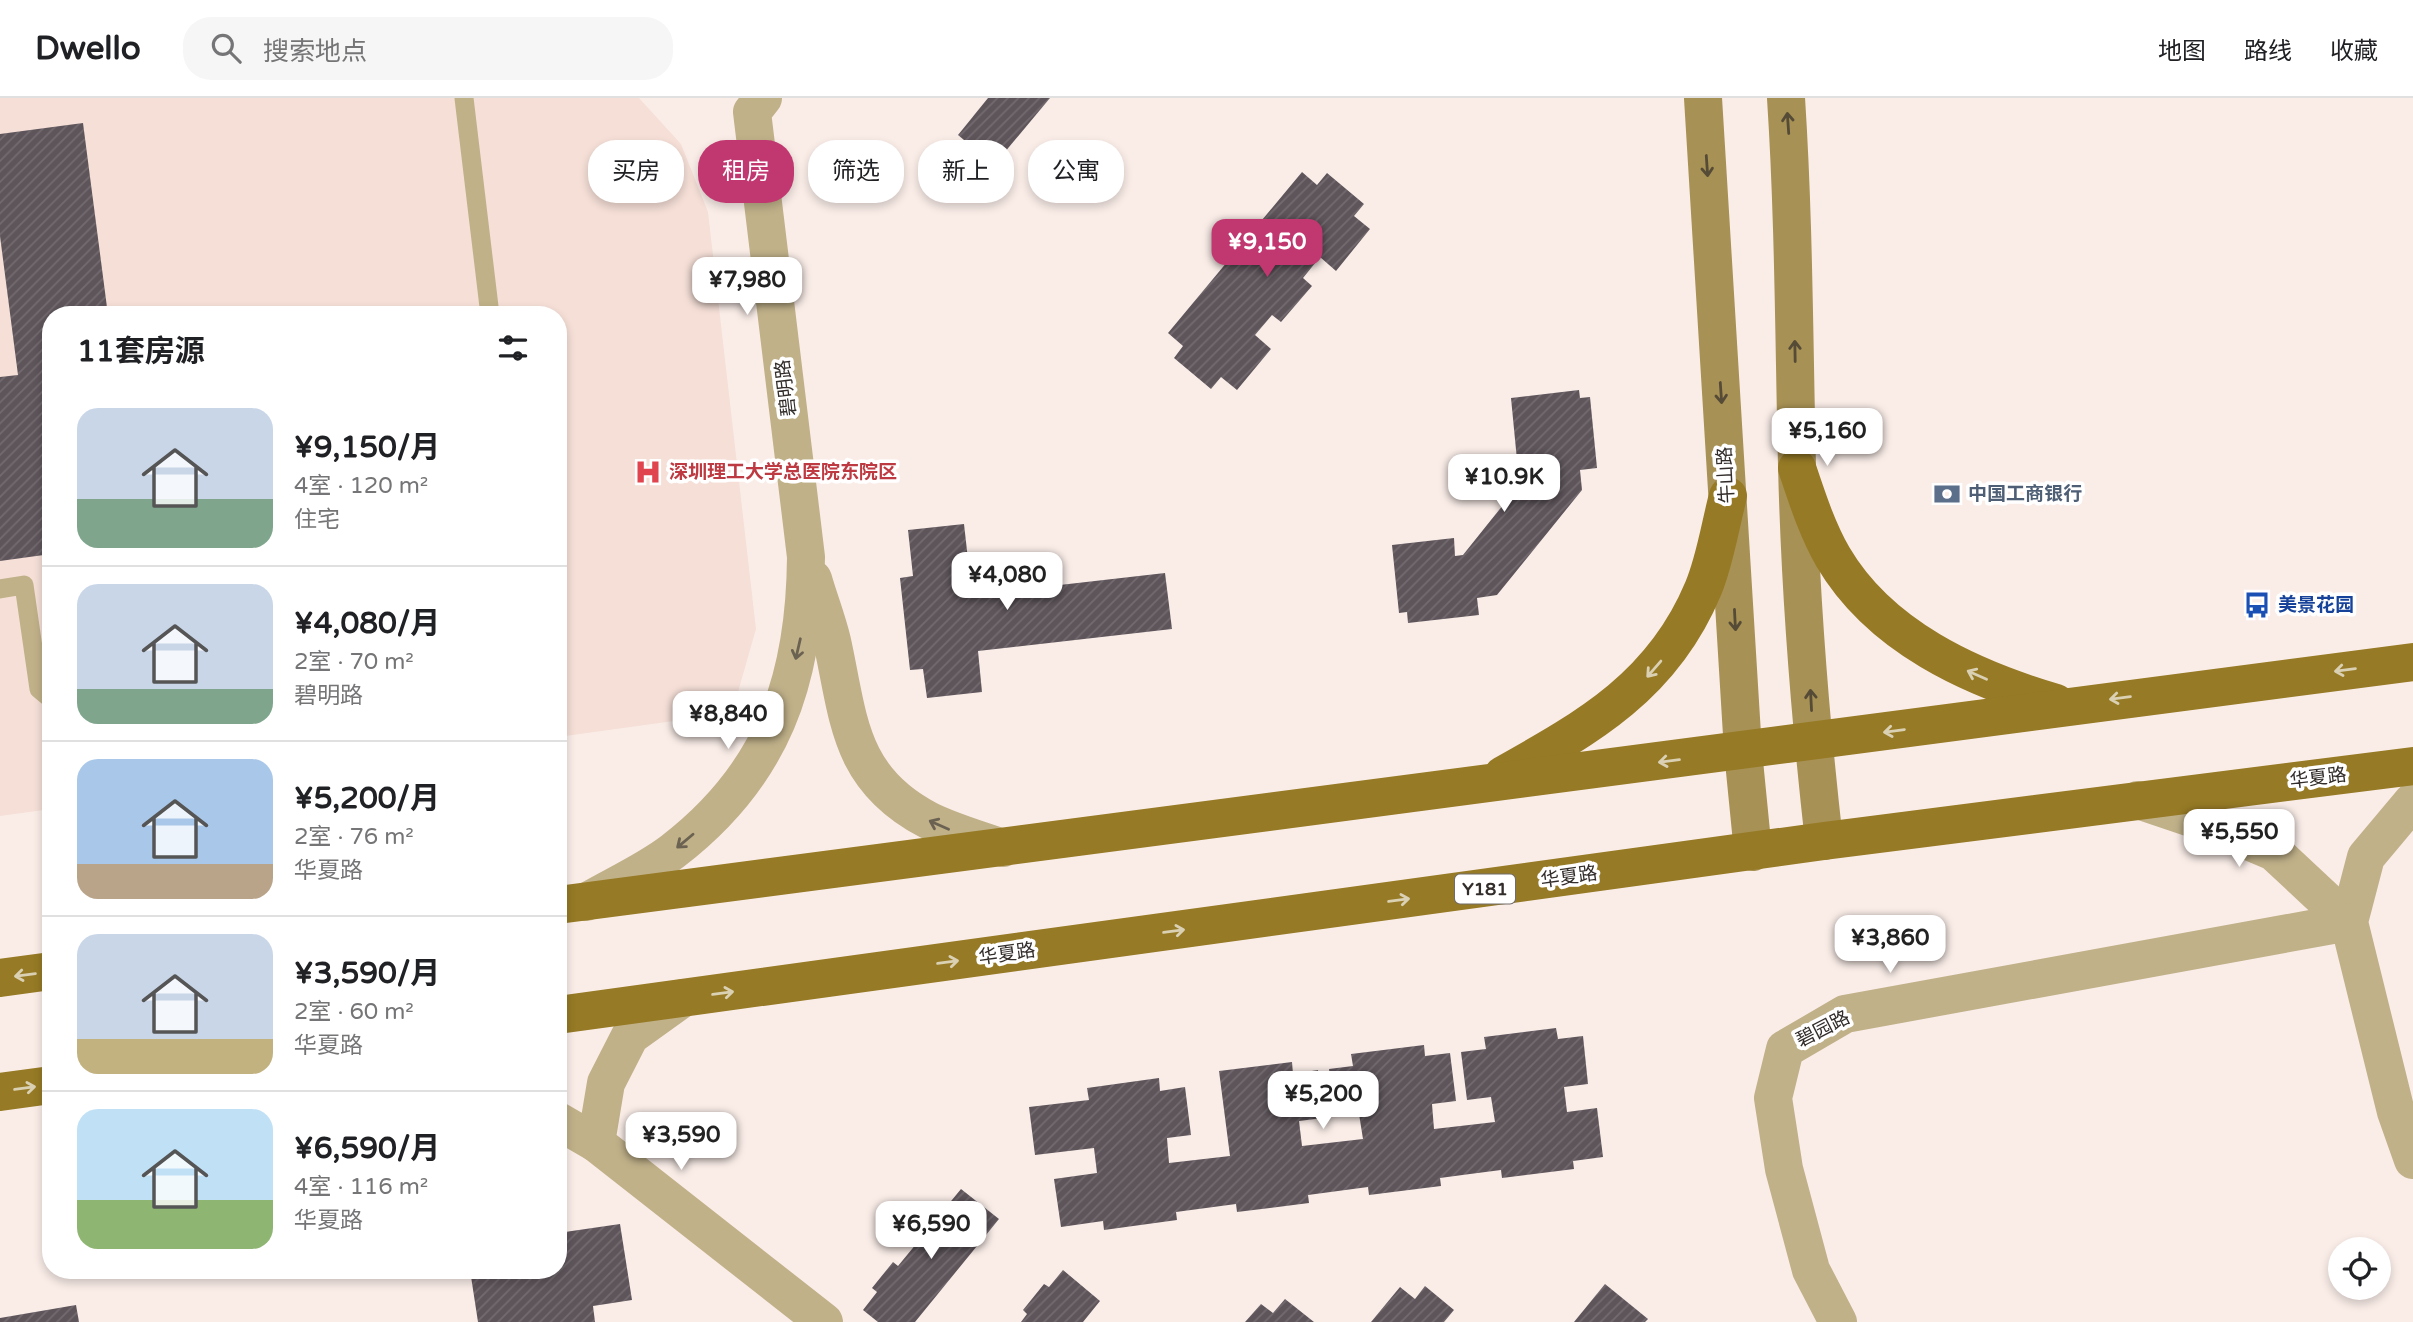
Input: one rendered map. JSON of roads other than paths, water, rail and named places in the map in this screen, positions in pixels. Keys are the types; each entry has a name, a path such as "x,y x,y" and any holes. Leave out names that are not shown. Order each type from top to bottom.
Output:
{"main road":[{"path":"1797,468 1815,521 1834,558 1859,592 1888,622 1933,653 1975,675 2013,690 2065,705"},
{"path":"1486,785 1569,738 1617,705 1651,674 1679,638 1704,588 1728,496"},
{"path":"572,904 1813,743 2065,705 2413,662"},
{"name":"华夏路","path":"567,1015 1824,841 2413,766"},
{"path":"0,978 42,972"},
{"path":"0,1092 42,1086"}],"street":[{"name":"牛山路","path":"1703,98 1744,751 1753,852"},
{"path":"1786,98 1792,182 1797,468 1813,743 1824,841"},
{"name":"碧明路","path":"572,904 671,853 711,820 740,788 766,747 786,695 806,604 806,557 750,103"},
{"name":"碧明路","path":"806,557 832,639 854,742 871,772 898,800 927,819 1003,848"},
{"path":"2138,800 2206,823 2274,852 2349,922"},
{"path":"2413,801 2366,857 2349,922 2396,1112 2413,1160"},
{"name":"碧园路","path":"1838,1322 1811,1270 1784,1170 1773,1098 1785,1049 1845,1014 2349,922"},
{"path":"596,1143 606,1083 630,1036 683,999"},
{"path":"567,1126 596,1143 824,1322"}],"lane":[{"path":"464,98 489,306"},
{"path":"0,589 24,585 39,690 42,692"}],"place":[{"name":"深圳理工大学总医院东院区","path":"648,472"},
{"name":"中国工商银行","path":"1947,494"},
{"name":"美景花园","path":"2257,605"}]}
